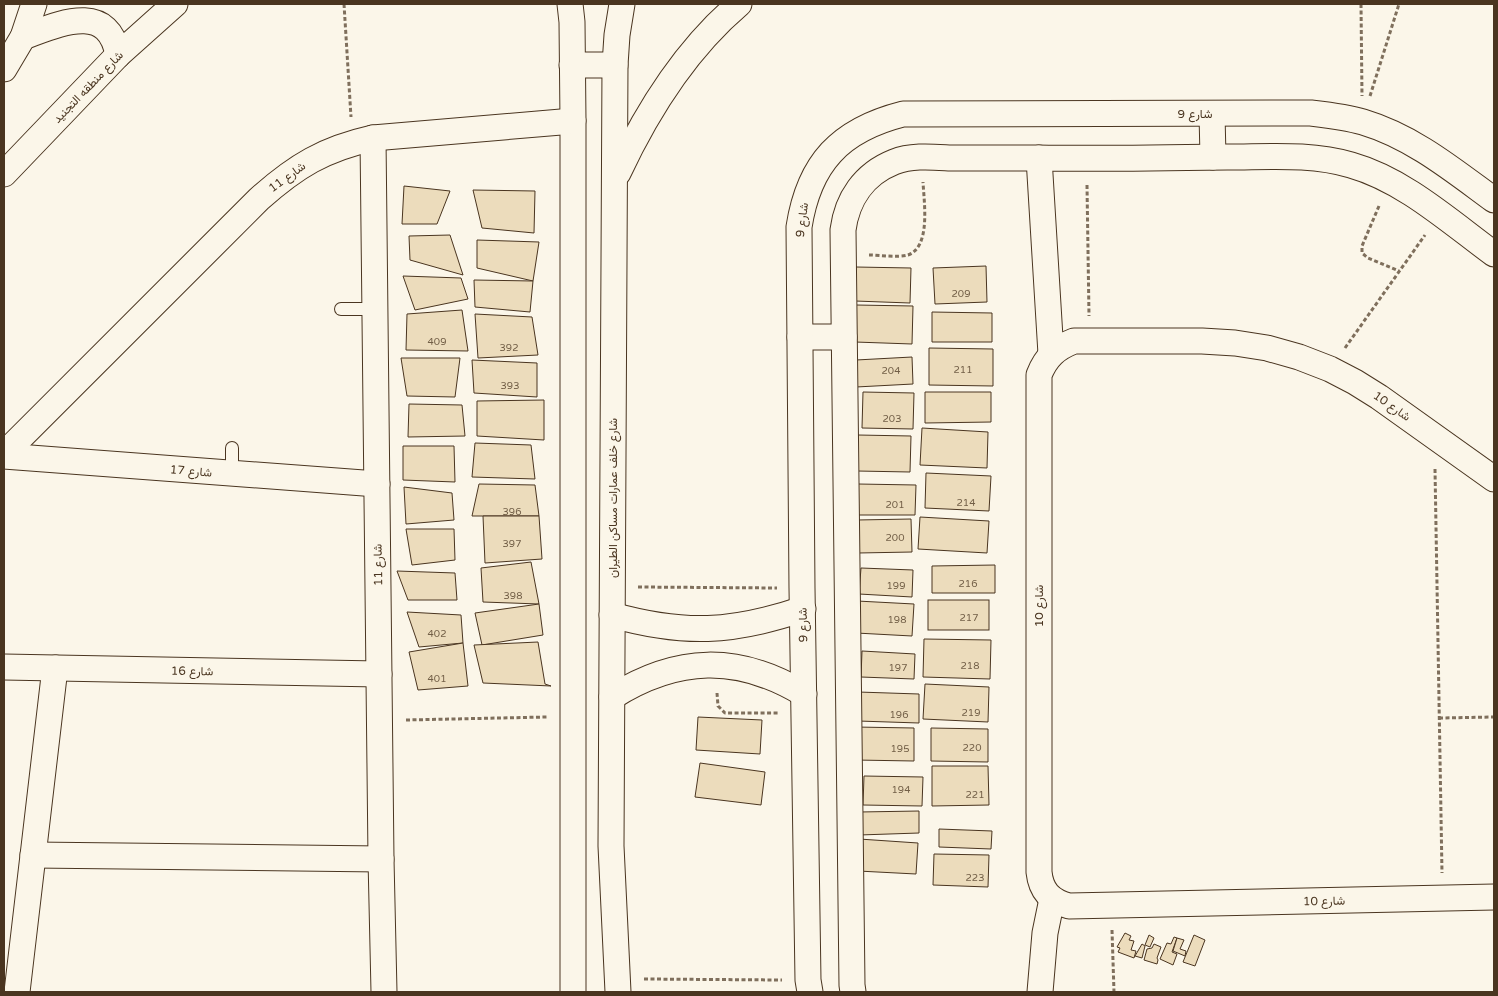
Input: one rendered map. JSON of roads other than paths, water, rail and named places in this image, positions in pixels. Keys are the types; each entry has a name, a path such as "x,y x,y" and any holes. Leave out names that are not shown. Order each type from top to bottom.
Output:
{"street":[{"path":"4,69 22,37 34,4"},
{"name":"شارع منطقه التجنيد","path":"4,174 118,55 176,4"},
{"path":"570,4 573,121 573,992"},
{"name":"شارع خلف عمارات مساكن الطيران","path":"617,986 611,846 614,180 615,65 622,4"},
{"path":"614,180 642,127 679,70 706,37 739,4"},
{"path":"22,37 68,22 87,20 97,23 105,29 112,37 118,55"},
{"path":"572,65 615,65"},
{"name":"شارع 9","path":"809,986 802,598 799,227 802,206 808,187 818,169 831,152 864,127 903,114 1310,113 1363,122 1394,134 1432,154 1494,200"},
{"path":"1212,114 1213,157"},
{"name":"شارع 11","path":"4,455 259,198 294,170 318,156 363,141 573,121"},
{"name":"شارع 11","path":"363,141 375,309 384,992"},
{"path":"853,992 843,230 849,204 864,182 884,166 896,161 923,157 1285,157 1329,160 1350,164 1390,180 1494,254"},
{"path":"1039,158 1051,354"},
{"path":"800,337 844,337"},
{"name":"شارع 10","path":"1494,479 1355,382 1330,369 1268,348 1202,341 1074,342 1062,346 1051,354 1043,363 1039,375 1039,872 1040,882 1044,891 1052,899 1069,906 1494,898"},
{"name":"شارع 17","path":"4,455 377,484"},
{"path":"612,615 642,623 674,628 738,627 763,622 802,598"},
{"path":"612,697 630,685 650,676 693,666 716,665 761,673 783,682 804,704"},
{"name":"شارع 16","path":"4,667 379,674"},
{"path":"17,992 55,668"},
{"path":"33,855 381,859"},
{"path":"1040,992 1045,933 1052,899"}],"lane":[{"path":"340,309 375,309"},
{"path":"232,448 232,474"}]}
